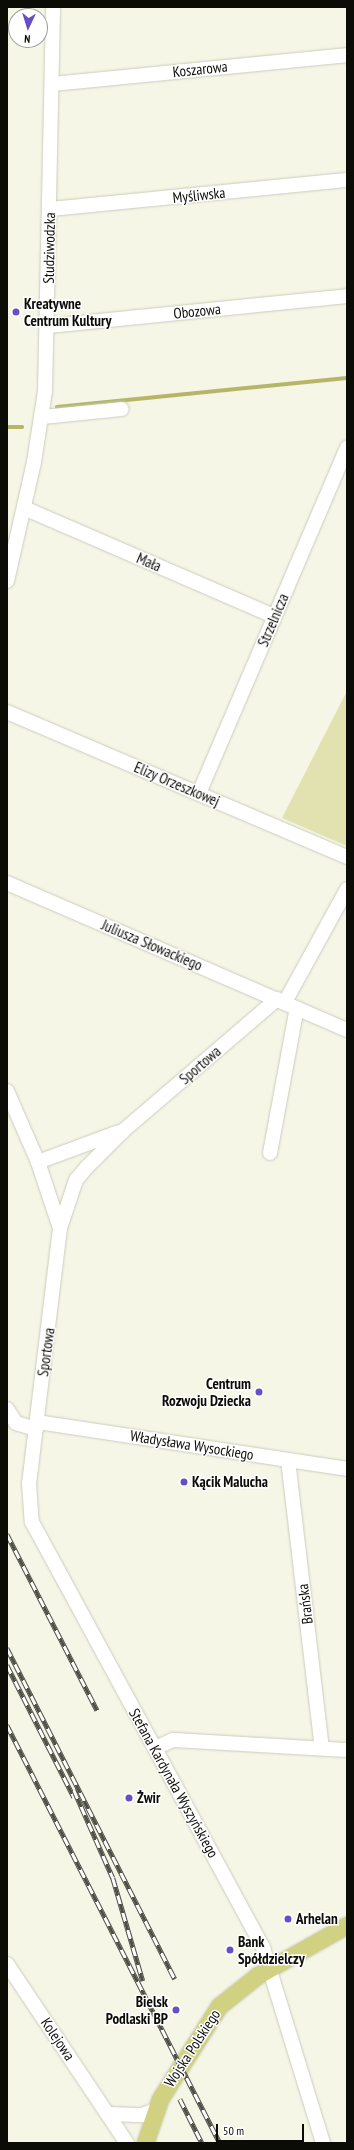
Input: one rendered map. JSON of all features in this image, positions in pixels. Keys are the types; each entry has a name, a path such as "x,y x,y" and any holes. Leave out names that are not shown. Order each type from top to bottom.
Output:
{"main road":[{"name":"Wojska Polskiego","path":"145,2143 155,2110 210,2017 237,1990 270,1968 347,1925"}],"street":[{"name":"Studziwodzka","path":"7,581 24,508 42,417 48,326 53,7"},
{"name":"Koszarowa","path":"52,84 347,55"},
{"name":"Myśliwska","path":"50,209 347,180"},
{"name":"Obozowa","path":"48,326 347,296"},
{"path":"42,417 122,409"},
{"name":"Strzelnicza","path":"199,793 347,447"},
{"name":"Mała","path":"24,508 274,616"},
{"name":"Elizy Orzeszkowej","path":"7,712 347,857"},
{"name":"Juliusza Słowackiego","path":"7,883 347,1030"},
{"name":"Sportowa","path":"36,1426 60,1228 76,1180 123,1131 286,1003 347,889"},
{"path":"270,1153 286,1003"},
{"path":"7,1091 38,1162"},
{"name":"Sportowa","path":"60,1228 38,1162 123,1131"},
{"name":"Władysława Wysockiego","path":"7,1409 16,1423 347,1469"},
{"name":"Stefana Kardynała Wyszyńskiego","path":"36,1426 29,1483 32,1522 263,1948 323,2143"},
{"name":"Brańska","path":"288,1460 322,1748"},
{"path":"155,1748 173,1740 347,1750"},
{"name":"Kolejowa","path":"7,1964 127,2143"},
{"path":"109,2114 142,2115 155,2110"}],"green space":[{"path":"347,691 347,846 282,818"}],"waterway":[{"path":"57,407 347,378"},
{"path":"7,427 22,427"}],"railway":[{"path":"7,1534 97,1710"},
{"path":"7,1648 175,1979"},
{"path":"7,1665 74,1797"},
{"path":"7,1725 220,2143"},
{"path":"74,1790 113,1878 143,1981"},
{"path":"180,2099 202,2143"}],"place":[{"name":"Kreatywne Centrum Kultury","path":"16,312"},
{"name":"Centrum Rozwoju Dziecka","path":"259,1392"},
{"name":"Kącik Malucha","path":"184,1482"},
{"name":"Żwir","path":"129,1798"},
{"name":"Arhelan","path":"288,1919"},
{"name":"Bank Spółdzielczy","path":"230,1950"},
{"name":"Bielsk Podlaski BP","path":"176,2010"}]}
